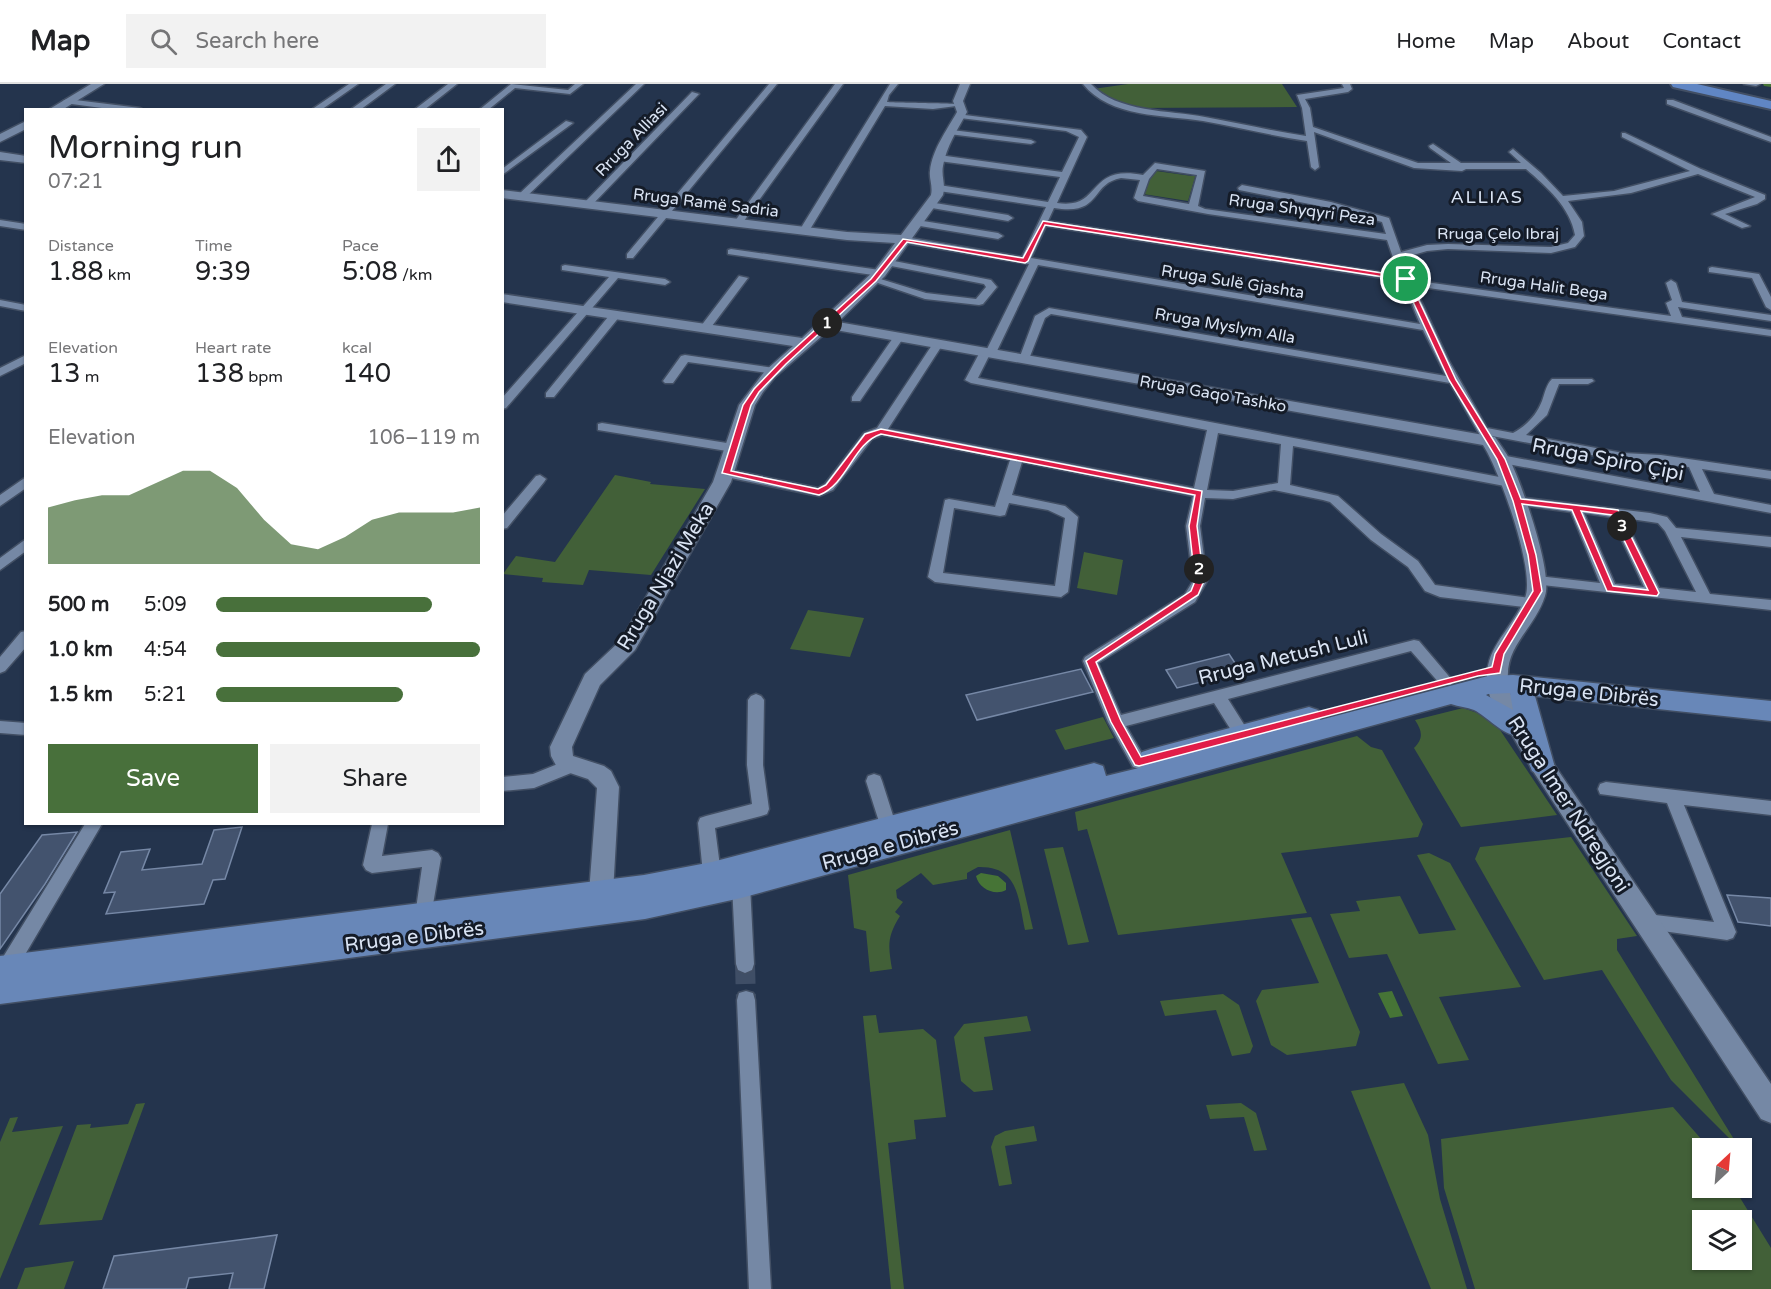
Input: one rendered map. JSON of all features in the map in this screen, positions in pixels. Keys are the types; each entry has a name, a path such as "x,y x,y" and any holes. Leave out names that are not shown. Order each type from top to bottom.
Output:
{"highway":[{"path":"1678,84 1771,101"},
{"path":"1690,84 1771,101"},
{"path":"1709,84 1771,101"},
{"path":"1719,84 1771,101"}],"main road":[{"name":"Rruga e Dibrës","path":"1496,677 1530,685 1771,711"},
{"name":"Rruga e Dibrës","path":"2,976 599,913 645,906 741,885 1496,677 1771,699"},
{"path":"1530,685 1522,693 1522,698 1541,764"},
{"name":"Rruga e Dibrës","path":"2,976 424,916 644,888 712,874 1242,734 1448,689"},
{"path":"1448,689 1482,703 1516,726"}],"street":[{"path":"56,108 99,84"},
{"path":"318,108 354,84"},
{"path":"357,108 391,84"},
{"path":"421,108 453,84"},
{"path":"485,108 514,85 570,92 579,84"},
{"path":"510,197 640,84"},
{"path":"630,256 773,84"},
{"path":"738,223 838,84"},
{"path":"804,231 883,104 885,95 894,84"},
{"name":"Rruga Njazi Meka","path":"570,766 563,761 561,747 587,690 600,671 628,645 726,473 747,405 774,371 877,277 937,195 939,188 936,174 939,158 960,110 958,101 965,84"},
{"path":"1087,84 1094,92 1135,111 1204,118 1274,134 1310,139"},
{"path":"1315,167 1307,113 1301,96 1345,90 1348,89 1346,84"},
{"path":"1748,84 1756,84"},
{"name":"Rruga Alliasi","path":"588,204 695,94"},
{"path":"68,101 125,108"},
{"path":"1670,102 1771,140"},
{"path":"883,104 960,110 1078,132 1083,140 1043,223 1030,261 988,352 971,380 1287,442 1575,507 1662,520 1672,532 1706,598"},
{"path":"504,172 569,123"},
{"path":"1030,169 1032,125"},
{"path":"1309,128 1410,164 1432,168 1528,166"},
{"path":"0,139 20,131"},
{"path":"952,132 1031,150"},
{"path":"1625,135 1698,171 1762,197 1754,202 1717,214 1745,226"},
{"path":"1433,146 1462,168"},
{"name":"Rruga Çelo Ibraj","path":"1396,257 1412,251 1438,248 1551,250 1575,244 1581,233 1563,199 1513,152"},
{"path":"0,156 24,160"},
{"path":"939,158 1067,175"},
{"path":"939,188 1070,208 1084,206 1103,182 1113,177 1145,178 1155,166 1202,172 1201,209"},
{"path":"1563,199 1597,198 1646,187 1698,171"},
{"name":"Rruga Shyqyri Peza","path":"1145,178 1138,198 1390,238"},
{"path":"1242,188 1331,205 1386,220 1396,257 1452,380 1501,459 1514,492 1538,582 1538,591 1532,603 1500,654 1496,677"},
{"name":"Rruga Ramë Sadria","path":"510,197 588,204 804,231 905,240"},
{"path":"989,254 1017,201"},
{"path":"929,206 1008,218"},
{"path":"0,223 24,227"},
{"path":"917,223 998,236"},
{"name":"Rruga Halit Bega","path":"1043,223 1406,280 1771,333"},
{"name":"Rruga Sulë Gjashta","path":"905,240 938,258 989,254 1427,328"},
{"path":"731,252 877,277 925,296 979,302 992,287 987,282 937,274 938,258 889,262"},
{"path":"566,268 665,282"},
{"path":"1712,270 1756,276 1771,307"},
{"path":"504,404 616,275"},
{"path":"705,328 743,278"},
{"path":"1671,283 1678,304"},
{"path":"504,298 804,343"},
{"path":"0,303 24,308"},
{"path":"1677,319 1671,303 1771,318"},
{"name":"Rruga Myslym Alla","path":"1024,359 1040,316 1044,312 1452,380"},
{"path":"550,395 616,314"},
{"name":"Rruga Gaqo Tashko","path":"827,324 1486,436"},
{"path":"856,399 899,337"},
{"path":"881,431 938,344"},
{"path":"669,381 685,358 774,371"},
{"path":"0,373 24,359"},
{"path":"1515,437 1536,424 1542,417 1556,381 1588,381"},
{"path":"602,427 733,448"},
{"path":"1139,762 1116,722 1090,661 1195,593 1200,581 1193,526 1212,428"},
{"path":"726,473 819,492 829,487 868,436 881,431 1199,493 1225,496 1284,486 1334,499 1376,537 1413,564 1431,588 1440,592 1532,603"},
{"name":"Rruga Spiro Çipi","path":"1486,436 1515,437 1623,457 1771,475"},
{"path":"1284,486 1287,442"},
{"path":"1005,498 1058,509 1069,513 1072,517 1061,592 935,577 950,504 997,512 1001,510 1017,458"},
{"name":"Rruga Spiro Çipi","path":"1501,459 1771,510"},
{"name":"Rruga Spiro Çipi","path":"1694,464 1709,498"},
{"path":"504,523 540,479"},
{"path":"0,502 5,492 24,483"},
{"path":"1575,507 1610,589"},
{"path":"1615,512 1654,593"},
{"path":"1672,532 1771,542"},
{"path":"0,565 24,545"},
{"path":"1538,582 1771,605"},
{"path":"0,667 24,638"},
{"name":"Rruga Metush Luli","path":"1116,722 1414,645 1448,689"},
{"name":"Rruga Imer Ndregjoni","path":"1496,677 1504,706 1516,726 1771,1108"},
{"path":"1217,695 1242,734"},
{"path":"712,874 706,823 761,809 755,765 756,700"},
{"path":"0,727 24,729"},
{"path":"504,784 534,781 570,766 597,772 604,778 608,787 601,893"},
{"name":"Rruga e Dibrës","path":"874,781 889,828"},
{"name":"Rruga Imer Ndregjoni","path":"1606,789 1771,808"},
{"path":"1647,922 1727,932 1672,796"},
{"path":"2,976 92,825"},
{"name":"Rruga e Dibrës","path":"380,825 372,865 432,858 424,916"},
{"path":"741,885 745,964"},
{"path":"746,1000 760,1289"}],"shaded area":[{"path":"1128,84 1282,84 1297,107 1130,108 1093,89"},
{"path":"1152,168 1157,168 1156,171 1192,176 1196,174 1188,201 1143,194"},
{"path":"615,475 651,482 650,484 705,489 651,575 589,570 583,585 542,582 543,578 504,574 516,556 555,562"},
{"path":"1084,552 1123,560 1117,595 1077,588"},
{"path":"808,610 864,618 850,657 790,649"},
{"path":"1463,708 1492,718 1557,815 1461,827 1414,748 1421,734 1415,720"},
{"path":"1103,717 1114,738 1065,750 1055,730"},
{"path":"1357,736 1371,747 1382,750 1423,824 1418,837 1281,853 1307,913 1118,935 1087,829 1078,831 1075,812"},
{"path":"1010,830 1033,929 1025,930 1018,896 1009,878 1002,872 992,868 978,867 967,873 967,879 933,885 921,873 896,890 897,898 903,902 895,912 900,916 890,941 892,969 870,972 866,931 854,928 848,875"},
{"path":"1571,837 1637,936 1617,939 1617,950 1733,1138 1729,1138 1671,1080 1602,970 1544,980 1475,859 1480,847"},
{"path":"1063,847 1089,942 1068,945 1044,849"},
{"path":"1429,853 1450,863 1521,987 1439,997 1469,1060 1438,1064 1387,954 1349,958 1330,914 1360,911 1356,901 1400,896 1419,934 1456,930 1417,855"},
{"path":"981,873 998,876 1006,883 1006,890 992,892 984,888 976,876"},
{"path":"1311,917 1360,1032 1356,1046 1287,1055 1271,1045 1256,1001 1262,990 1319,983 1291,919"},
{"path":"1392,991 1403,1016 1390,1018 1378,993"},
{"path":"1223,994 1239,1005 1253,1046 1250,1053 1232,1056 1216,1010 1165,1016 1160,1001"},
{"path":"876,1015 879,1033 923,1029 936,1040 946,1117 914,1120 916,1139 888,1143 904,1289 891,1289 863,1016"},
{"path":"1027,1016 1031,1031 984,1037 993,1090 974,1092 961,1081 954,1037 964,1024"},
{"path":"1404,1083 1428,1135 1440,1199 1467,1289 1431,1289 1351,1091"},
{"path":"145,1103 102,1220 39,1225 77,1125 91,1124 90,1128 128,1124 136,1104"},
{"path":"1241,1103 1256,1113 1267,1150 1254,1151 1244,1117 1210,1119 1206,1105"},
{"path":"1673,1107 1700,1138 1692,1138 1692,1198 1740,1198 1748,1210 1692,1210 1692,1270 1752,1270 1752,1217 1771,1248 1771,1289 1475,1289 1444,1188 1441,1139"},
{"path":"18,1117 12,1132 63,1126 0,1279 0,1142 10,1118"},
{"path":"1034,1126 1037,1141 1005,1146 1012,1184 999,1186 991,1147 995,1136 1005,1131"},
{"path":"74,1261 64,1289 17,1289 25,1268"}],"building":[{"path":"1229,654 1241,672 1177,688 1166,670"},
{"path":"1081,669 1093,692 977,720 966,695"},
{"path":"242,827 225,879 213,880 204,904 106,914 115,892 104,893 121,852 150,849 142,870 202,864 214,830"},
{"path":"77,832 45,884 0,949 0,894 42,835"},
{"path":"1727,895 1771,898 1771,926 1738,922"},
{"path":"277,1235 264,1289 229,1289 233,1273 189,1278 186,1289 103,1289 114,1256"}],"waterway":[{"path":"1767,84 1771,85"}],"tunnel":[{"path":"745,964 746,1000"}],"district":[{"name":"ALLIAS","path":"1487,197"}],"route":[{"path":"1406,279 1043,223 1025,261 905,240 874,280 848,306 770,374 756,390 747,405 726,473 819,492 829,487 868,436 881,431 1199,493 1192,532 1200,581 1195,593 1090,661 1116,722 1139,762 1478,672 1496,670 1500,654 1538,591 1532,555 1517,501 1530,502 1575,507 1615,512 1654,593 1610,589 1575,507 1517,501 1501,459 1452,380 1406,279"}]}
